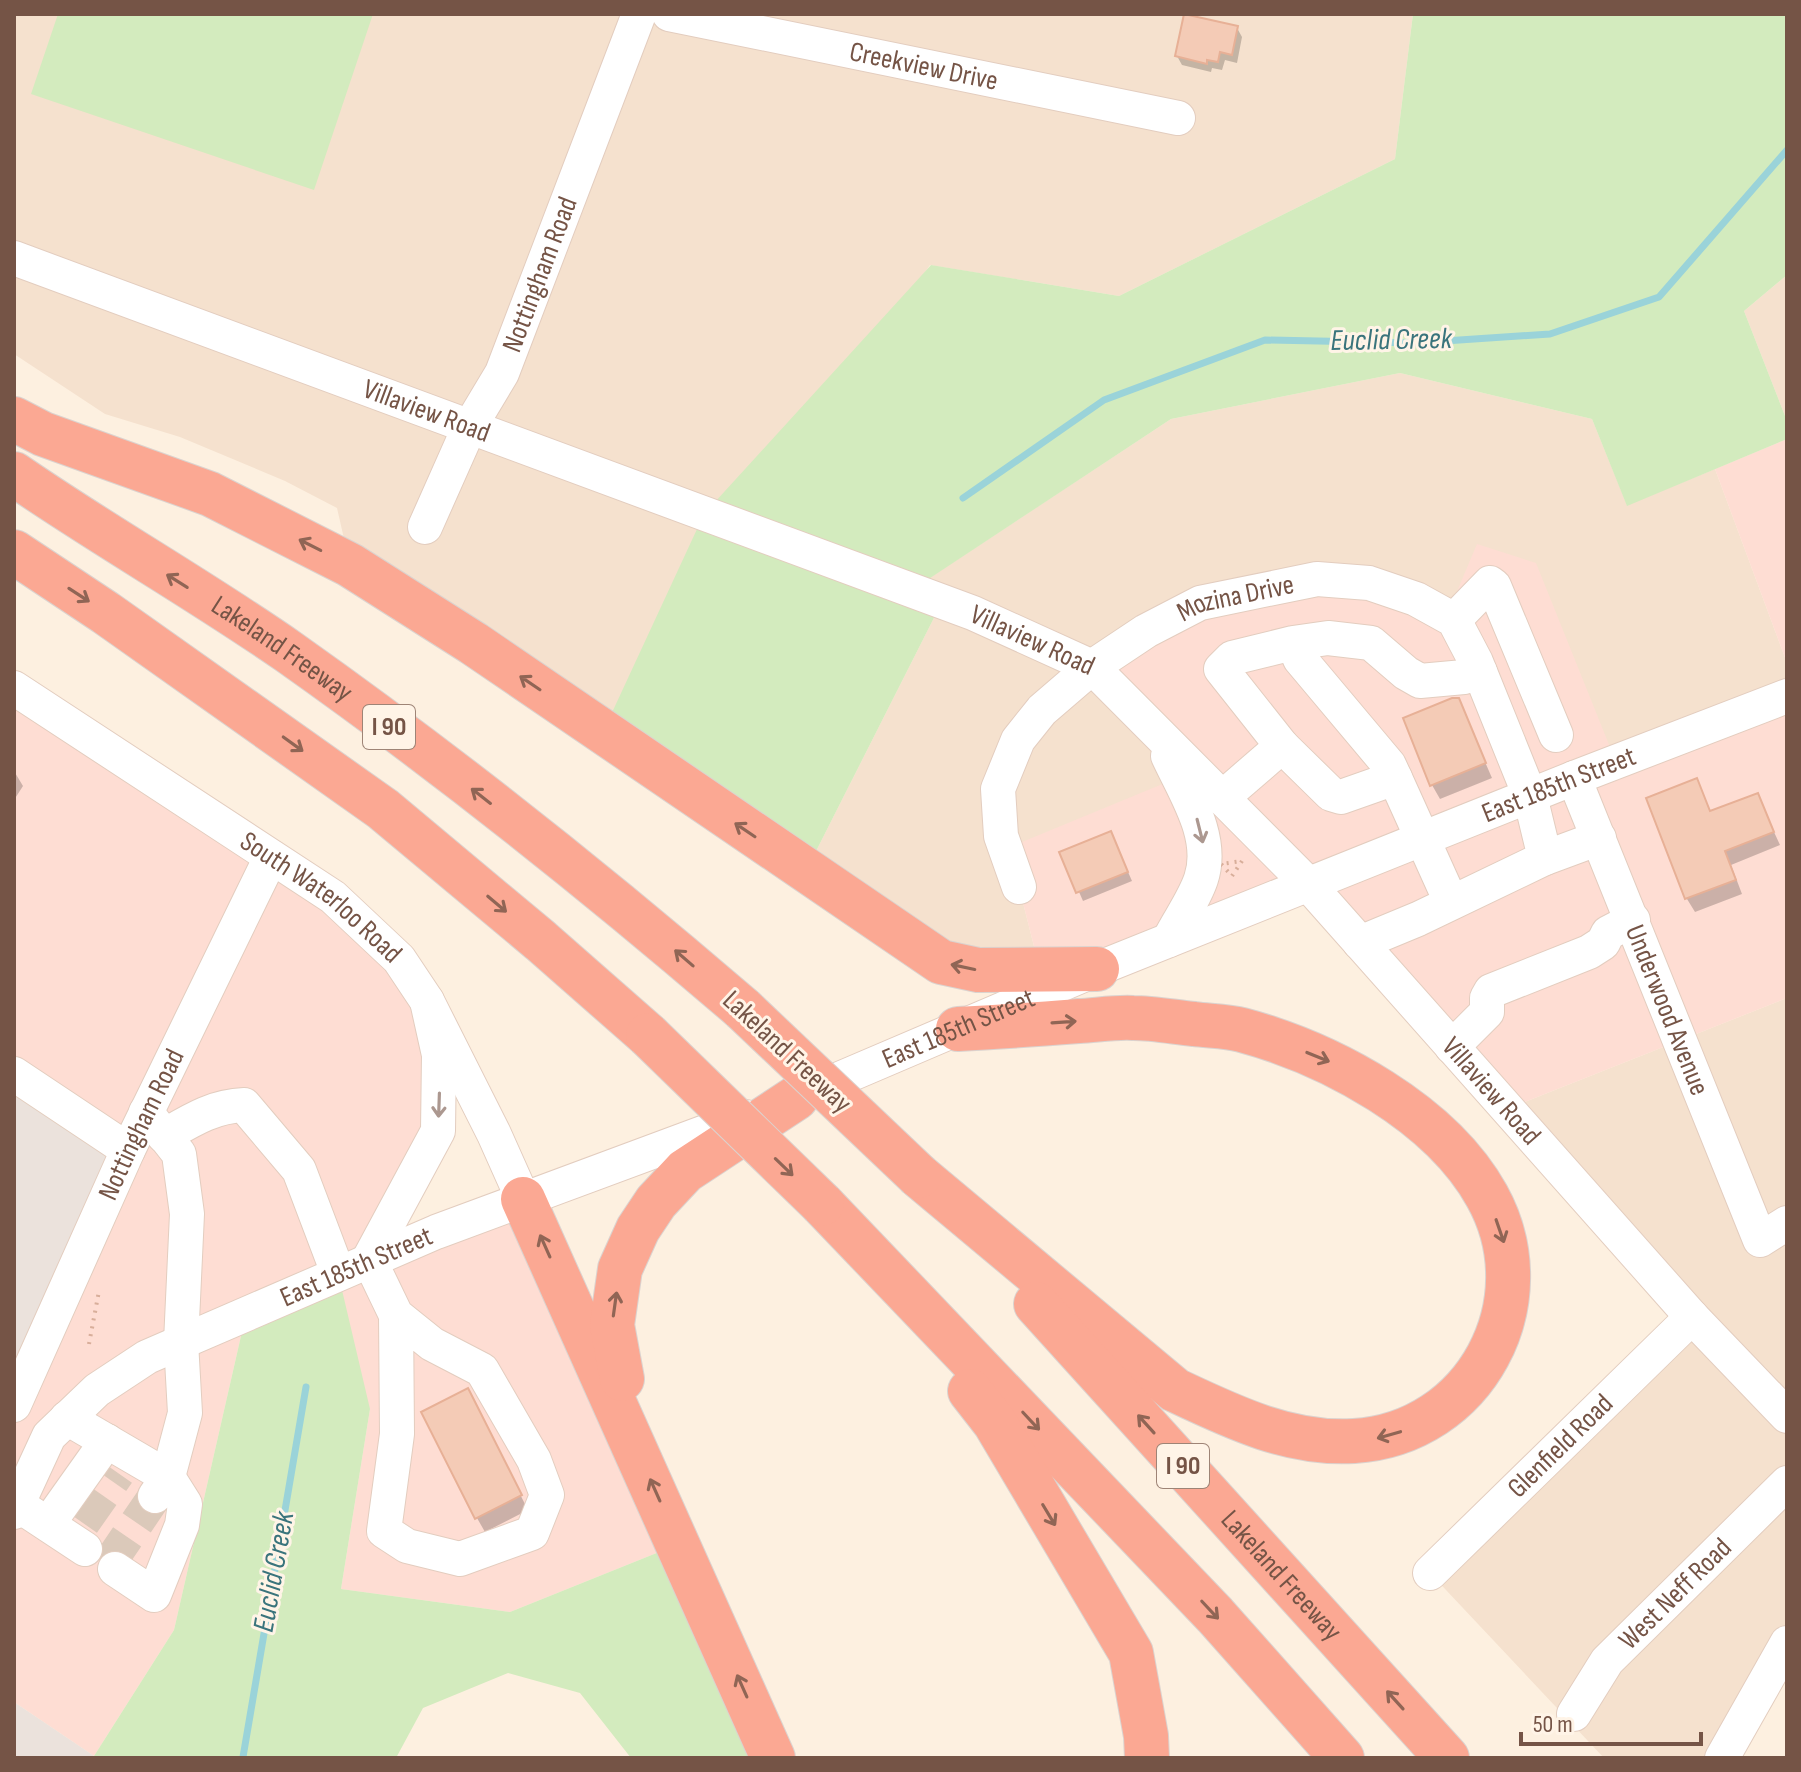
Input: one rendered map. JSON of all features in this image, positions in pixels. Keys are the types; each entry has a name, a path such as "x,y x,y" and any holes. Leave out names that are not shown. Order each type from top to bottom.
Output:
{"highway":[{"path":"14,419 43,434 210,494 350,565 473,643 941,962 978,970 1097,969"},
{"name":"Lakeland Freeway","path":"14,474 300,661 474,790 667,943 743,1009 919,1176 1447,1758"},
{"name":"I 90","path":"14,552 106,613 383,809 648,1035 822,1204 1215,1615 1342,1758"},
{"path":"919,1176 1175,1390 1216,1410 1280,1434 1317,1440 1353,1441 1382,1438 1420,1425 1452,1404 1481,1370 1500,1333 1507,1289 1505,1242 1488,1197 1455,1150 1400,1105 1326,1059 1240,1030 1132,1017 958,1029"},
{"path":"631,1436 612,1325 620,1269 638,1229 656,1202 685,1171 796,1098"},
{"path":"523,1199 773,1758"},
{"path":"822,1204 995,1423 1131,1653 1147,1758"}],"street":[{"name":"Nottingham Road","path":"425,527 469,428 502,373 639,14"},
{"name":"Creekview Drive","path":"669,14 1178,118"},
{"name":"Villaview Road","path":"14,258 973,613 1092,667 1308,884 1692,1317 1787,1416"},
{"name":"Mozina Drive","path":"1019,887 1001,836 998,789 1018,740 1042,710 1092,667 1146,631 1200,603 1317,579 1369,583 1416,599 1454,620"},
{"path":"1545,858 1530,796 1483,678 1454,620 1490,583 1494,586 1556,735"},
{"path":"1395,778 1341,797 1331,794 1282,746 1221,669 1223,664 1232,658 1328,638 1371,643 1420,681 1483,678 1527,665"},
{"path":"1293,643 1300,659 1389,765 1451,902"},
{"name":"South Waterloo Road","path":"14,688 333,897 399,959 427,1001 488,1121 523,1199"},
{"name":"East 185th Street","path":"16,1508 49,1436 97,1390 147,1357 369,1259 796,1098 1097,969 1787,696"},
{"path":"1158,734 1198,821 1205,852 1201,878 1169,940"},
{"path":"1222,798 1282,746"},
{"name":"Underwood Avenue","path":"1574,778 1633,920 1774,1232"},
{"path":"1360,943 1545,858 1599,838"},
{"name":"Nottingham Road","path":"17,1400 26,1346 128,1150 155,1124 271,857"},
{"path":"1452,1047 1487,1012 1487,998 1491,991 1589,952 1603,943 1608,933 1633,920"},
{"path":"396,1315 432,1344 482,1370 534,1460 547,1495 532,1533 460,1559 407,1546 384,1531 397,1434 396,1315 369,1259 438,1131 439,1055 427,1001"},
{"path":"14,1074 128,1150"},
{"path":"161,1486 185,1413 181,1342 187,1214 179,1154 155,1124 226,1105 244,1105 299,1170 338,1273"},
{"name":"Glenfield Road","path":"1430,1573 1692,1317"},
{"path":"67,1418 185,1504 182,1525 154,1595 115,1569"},
{"path":"16,1508 72,1534 118,1457"},
{"name":"West Neff Road","path":"1574,1714 1607,1661 1787,1483"},
{"path":"1722,1758 1787,1643"}],"shaded area":[{"path":"14,14 1413,14 1395,159 1119,296 930,265 603,732 350,565 337,508 285,481 180,437 105,414 14,354"},
{"path":"1787,275 1787,421 1744,311"},
{"path":"1400,373 1592,419 1627,505 1715,469 1787,663 1787,696 1616,762 1447,616 1194,771 1019,887 1040,970 978,970 806,871 942,602 911,590 1171,419"},
{"path":"1787,439 1787,663 1715,469"},
{"path":"1477,544 1536,563 1616,762 1787,696 1787,998 1507,1109 1308,884 1040,970 1019,887 1005,849 1194,771 1092,667 1146,631 1317,579 1447,615"},
{"path":"14,688 399,959 440,1082 382,1239 523,1199 679,1544 510,1612 341,1589 370,1409 246,1314 174,1630 94,1756 14,1702"},
{"path":"1787,998 1787,1643 1722,1758 1604,1758 1430,1573 1692,1317 1507,1109"},
{"path":"14,1074 128,1150 14,1405"},
{"path":"14,1702 97,1758 14,1758"}],"green space":[{"path":"58,14 373,14 314,190 31,94"},
{"path":"1413,14 1787,14 1787,275 1744,311 1787,421 1787,439 1627,506 1592,419 1400,373 1171,419 912,590 942,602 806,871 603,732 704,514 931,265 1119,296 1395,159"},
{"path":"338,1273 370,1409 341,1589 510,1612 679,1544 773,1758 631,1758 580,1693 508,1673 423,1708 396,1758 94,1756 174,1630 246,1314"}],"building":[{"path":"1184,14 1238,26 1232,55 1220,52 1218,62 1207,60 1207,64 1175,56"},
{"path":"1459,698 1486,763 1430,786 1403,718"},
{"path":"1697,778 1710,811 1758,793 1774,832 1725,851 1736,880 1685,899 1646,798"},
{"path":"1111,831 1128,872 1076,893 1059,852"},
{"path":"468,1388 522,1495 475,1519 421,1412"}],"waterway":[{"name":"Euclid Creek","path":"963,498 1104,400 1265,340 1415,343 1550,334 1659,297 1787,150"},
{"name":"Euclid Creek","path":"243,1757 306,1387"}],"tunnel":[{"path":"83,1523 118,1473"},
{"path":"108,1565 155,1496"}]}
